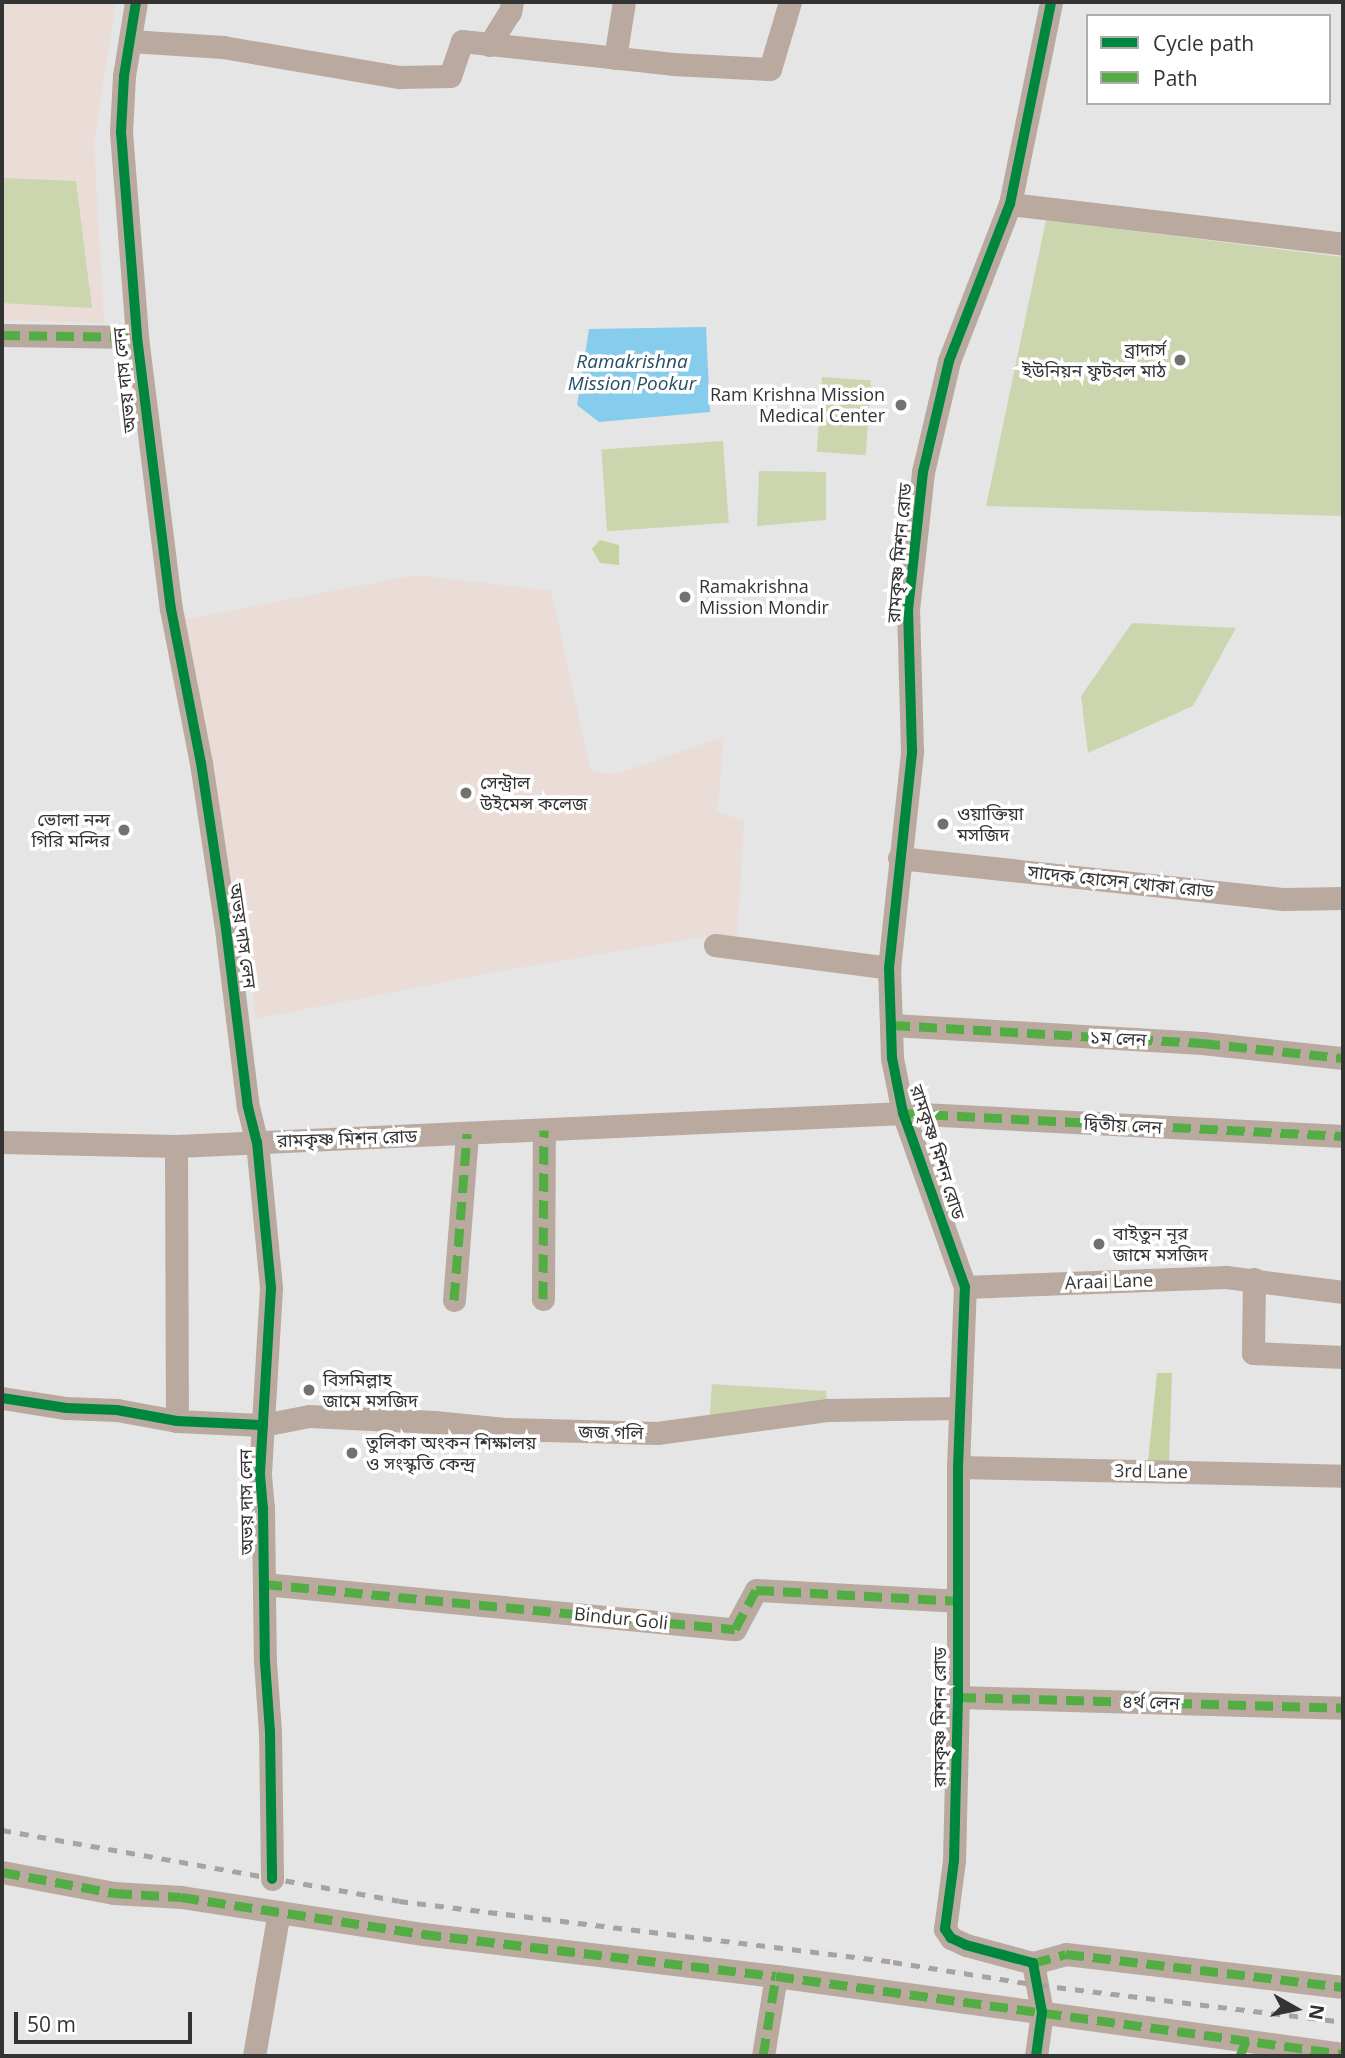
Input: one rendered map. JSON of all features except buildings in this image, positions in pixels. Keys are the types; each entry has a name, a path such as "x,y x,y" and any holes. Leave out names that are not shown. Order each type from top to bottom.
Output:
{"street":[{"name":"অভয় দাস লেন","path":"136,2 121,132 136,337 171,609 201,763 225,921 248,1107 257,1142 271,1288 260,1475 272,1879"},
{"path":"489,45 510,12 512,2"},
{"path":"615,58 624,2"},
{"path":"130,41 223,47 399,77 450,76 462,41 615,58 770,69 790,2"},
{"name":"রামকৃষ্ণ মিশন রোড","path":"1033,1963 966,1945 951,1938 945,1929 954,1861 958,1697 956,1601 959,1408 965,1287 903,1113 892,1058 889,968 912,751 908,610 923,472 949,361 1010,204 1051,2"},
{"path":"1036,74 1053,51 1065,2"},
{"path":"1010,204 1343,244"},
{"path":"2,335 136,337"},
{"name":"সাদেক হোসেন খোকা রোড","path":"900,858 1284,899 1343,898"},
{"path":"715,945 889,968"},
{"name":"১ম লেন","path":"892,1025 1202,1044 1343,1058"},
{"name":"দ্বিতীয় লেন","path":"775,1121 903,1113 1343,1136"},
{"name":"রামকৃষ্ণ মিশন রোড","path":"2,1142 176,1146 775,1121"},
{"path":"543,1299 544,1130"},
{"path":"454,1300 467,1134"},
{"path":"176,1146 177,1421"},
{"name":"Araai Lane","path":"965,1287 1226,1276 1343,1293"},
{"path":"1254,1279 1253,1353 1343,1357"},
{"name":"জজ গলি","path":"2,1398 66,1408 117,1410 177,1421 263,1425 309,1416 434,1422 505,1429 657,1433 828,1410 959,1408"},
{"name":"3rd Lane","path":"958,1467 1343,1476"},
{"name":"Bindur Goli","path":"264,1584 735,1629 756,1590 956,1601"},
{"name":"৪র্থ লেন","path":"958,1697 1343,1708"},
{"path":"2,1872 114,1893 181,1898 423,1934 776,1976 1042,2012 1243,2048 1343,2054"},
{"path":"254,2056 279,1912"},
{"path":"1036,2056 1042,2012 1033,1963 1066,1954 1343,1987"},
{"path":"763,2056 776,1976"}],"shaded area":[{"path":"2,2 116,2 94,142 104,323 2,320"},
{"name":"সেন্ট্রাল উইমেন্স কলেজ","path":"416,575 551,591 591,772 616,774 724,737 717,812 744,821 737,938 708,936 500,971 255,1019 249,957 177,621"}],"green space":[{"path":"2,178 76,181 92,308 2,303"},
{"name":"ব্রাদার্স ইউনিয়ন ফুটবল মাঠ","path":"1046,220 1343,257 1343,516 986,506"},
{"path":"822,377 871,380 866,455 817,452"},
{"path":"723,441 729,523 607,531 601,450"},
{"path":"759,471 826,472 826,520 757,526"},
{"path":"600,540 619,545 619,565 600,563 592,549"},
{"path":"1132,623 1236,628 1193,706 1088,753 1081,696"},
{"path":"1157,1373 1172,1373 1169,1462 1148,1462"},
{"path":"712,1384 826,1391 828,1410 709,1426"}],"water":[{"name":"Ramakrishna Mission Pookur","path":"706,327 710,412 599,422 577,405 589,329"}],"railway":[{"path":"2,1830 399,1901 893,1962 1039,1985 1343,2022"}],"marked path":[{"path":"2,335 137,337"},
{"path":"892,1025 1202,1043 1343,1058"},
{"path":"903,1113 1343,1136"},
{"path":"543,1299 544,1130"},
{"path":"454,1300 467,1134"},
{"path":"264,1584 735,1629 756,1590 956,1601"},
{"path":"958,1697 1343,1708"},
{"path":"2,1872 114,1893 181,1897 423,1934 776,1976 1343,2054"},
{"path":"1033,1963 1066,1954 1343,1987"},
{"path":"763,2056 776,1976"},
{"path":"1240,2056 1246,2040"}],"cycle path":[{"path":"136,2 124,76 121,132 137,337 171,609 201,763 225,921 248,1107 257,1142 271,1288 260,1475 263,1508 265,1662 270,1731 272,1879"},
{"path":"1036,2056 1042,2012 1033,1963 966,1945 951,1938 945,1929 954,1861 958,1697 958,1467 965,1287 903,1113 892,1058 889,968 912,751 908,610 923,472 949,361 1010,204 1051,2"},
{"path":"2,1398 66,1408 117,1410 177,1421 263,1425"}],"place":[{"name":"ব্রাদার্স ইউনিয়ন ফুটবল মাঠ","path":"1180,360"},
{"name":"Ram Krishna Mission Medical Center","path":"901,405"},
{"name":"Ramakrishna Mission Mondir","path":"685,597"},
{"name":"সেন্ট্রাল উইমেন্স কলেজ","path":"466,793"},
{"name":"ওয়াক্তিয়া মসজিদ","path":"943,824"},
{"name":"ভোলা নন্দ গিরি মন্দির","path":"124,830"},
{"name":"বাইতুন নূর জামে মসজিদ","path":"1099,1244"},
{"name":"বিসমিল্লাহ জামে মসজিদ","path":"309,1390"},
{"name":"তুলিকা অংকন শিক্ষালয় ও সংস্কৃতি কেন্দ্র","path":"352,1453"}]}
